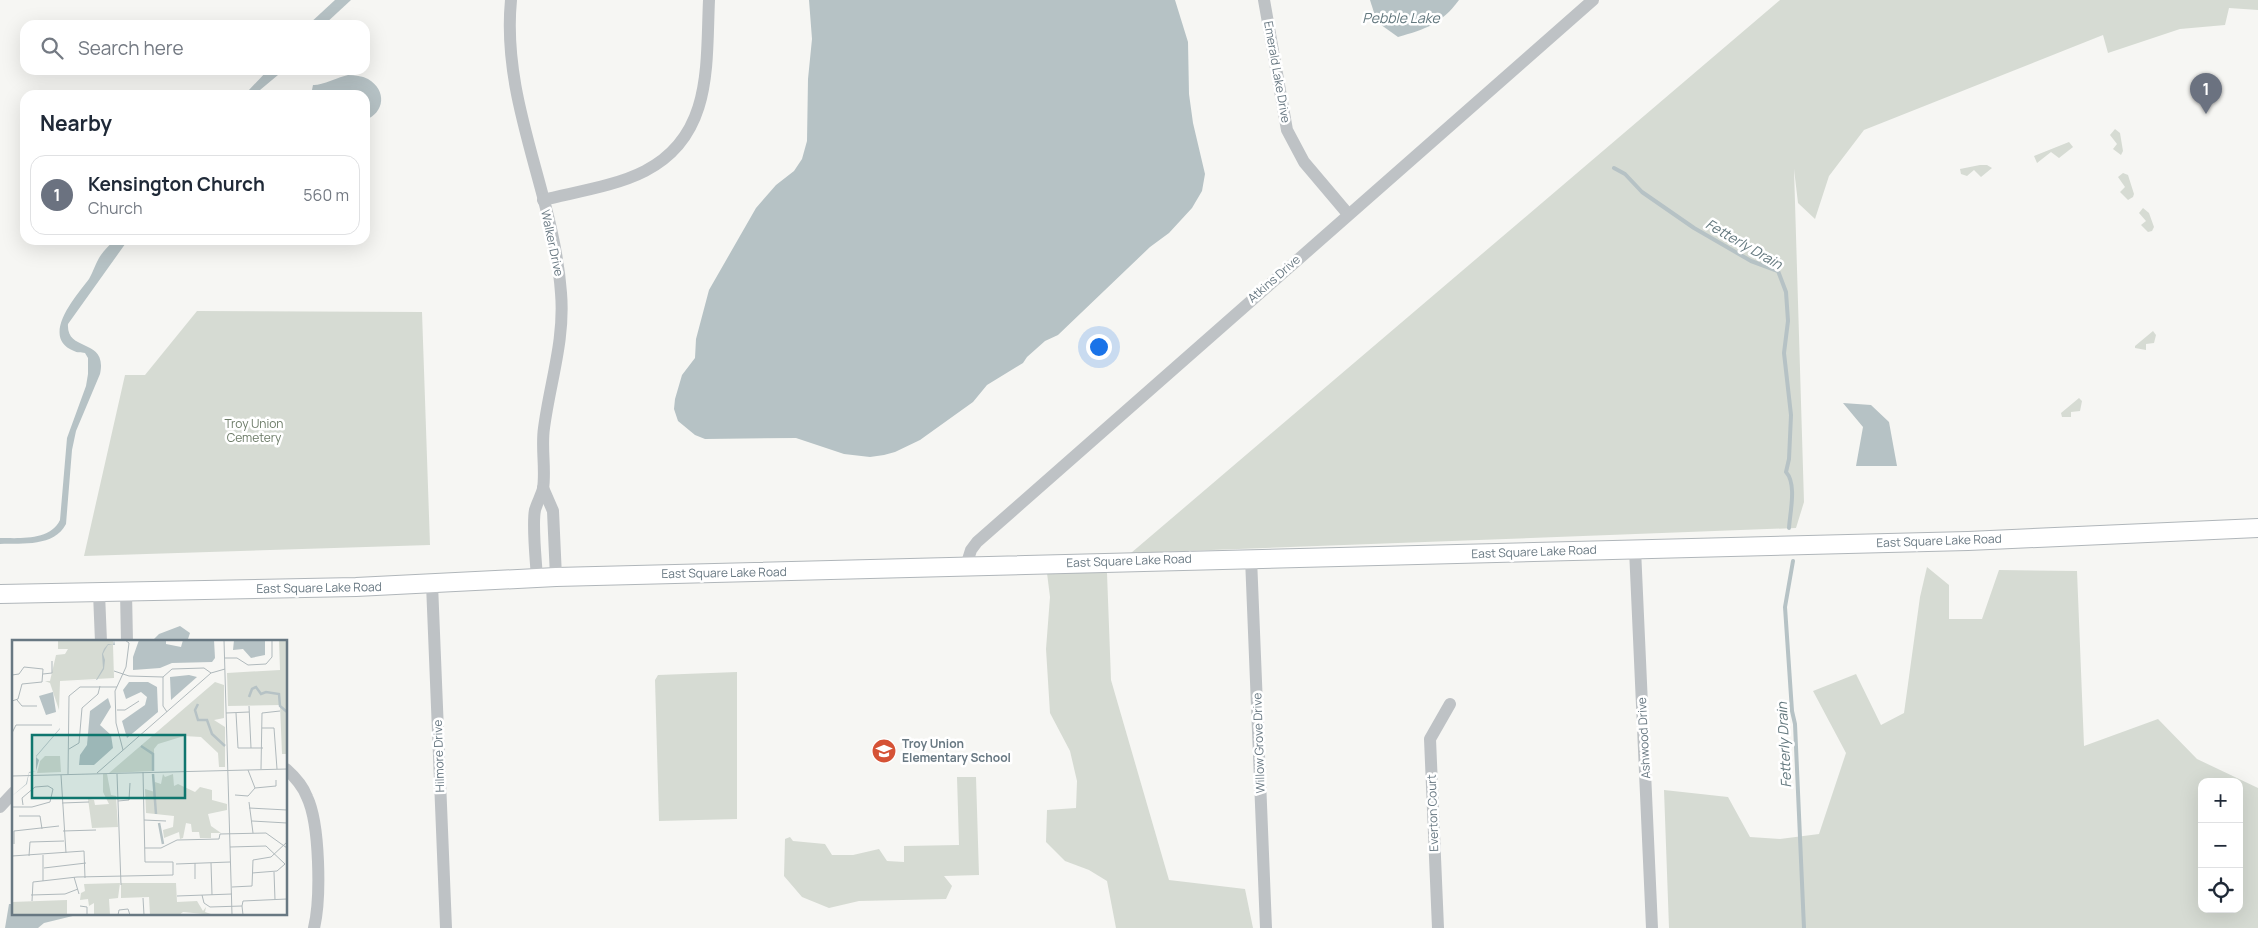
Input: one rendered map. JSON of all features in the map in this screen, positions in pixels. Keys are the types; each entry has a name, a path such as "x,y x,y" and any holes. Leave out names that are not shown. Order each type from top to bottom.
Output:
{"main road":[{"name":"East Square Lake Road","path":"0,594 432,584 556,577 1251,558 1968,541 2258,528"}],"street":[{"name":"Walker Drive","path":"511,0 509,46 514,84 558,268 562,324 559,354 544,428 543,488 535,511 537,578"},
{"path":"543,200 646,171 679,145 696,117 702,98 709,0"},
{"name":"Emerald Lake Drive","path":"1264,0 1287,130 1304,162 1348,214"},
{"name":"Atkins Drive","path":"966,566 971,550 977,542 1593,0"},
{"name":"Walker Drive","path":"543,488 553,511 556,577"},
{"name":"Ashwood Drive","path":"1635,548 1652,928"},
{"name":"Willow Grove Drive","path":"1251,558 1266,928"},
{"name":"Hilmore Drive","path":"432,584 446,928"},
{"path":"126,592 127,640"},
{"path":"99,593 101,640"},
{"name":"Everton Court","path":"1438,928 1430,739 1450,704"},
{"path":"288,772 307,796 314,820 318,894 314,928"},
{"path":"0,807 12,794"}],"green space":[{"path":"1780,0 2258,0 2258,10 2229,8 2225,25 2180,29 2108,53 2103,35 1864,130 1829,176 1815,219 1798,203 1794,169 1804,502 1796,528 1131,553"},
{"path":"2115,129 2120,133 2123,151 2121,155 2113,149 2117,144 2110,135"},
{"path":"2069,142 2073,147 2059,158 2051,152 2037,163 2034,156"},
{"path":"1987,165 1992,168 1981,177 1974,170 1967,176 1961,174 1960,169"},
{"path":"2123,173 2128,175 2134,194 2128,200 2120,192 2125,187 2118,177"},
{"path":"2143,208 2149,213 2154,227 2152,231 2148,232 2141,225 2146,221 2139,213"},
{"name":"Troy Union Cemetery","path":"197,311 422,312 430,545 84,556 125,375 145,375"},
{"path":"2153,331 2156,335 2154,343 2146,344 2146,350 2135,348 2135,346"},
{"path":"2079,398 2082,401 2080,411 2071,412 2071,417 2062,417 2061,413"},
{"path":"1927,567 1949,585 1949,619 1982,619 1999,570 2077,571 2084,746 2158,719 2197,759 2237,778 2198,778 2198,913 2243,913 2243,781 2258,788 2258,928 1669,928 1664,790 1728,797 1750,837 1780,839 1819,834 1846,753 1813,691 1856,674 1881,725 1904,713 1920,597"},
{"path":"1047,573 1107,573 1111,680 1169,880 1245,889 1253,928 1116,928 1107,881 1089,870 1065,861 1046,842 1047,810 1076,808 1077,781 1070,751 1050,713 1046,649 1050,597"},
{"path":"737,672 737,819 659,821 655,680 658,675"},
{"path":"957,777 976,777 979,875 944,876 952,886 946,899 859,901 829,908 802,897 784,876 785,839 790,837 793,841 825,844 832,855 853,855 879,849 887,861 904,862 904,846 959,845"}],"water":[{"path":"335,0 351,0 329,20 313,20"},
{"path":"809,0 1175,0 1188,42 1189,94 1193,123 1205,174 1202,191 1192,208 1169,233 1150,247 1058,335 1045,341 1023,363 987,385 973,402 920,440 884,455 870,457 844,454 796,438 705,439 695,435 678,421 674,409 682,375 695,358 696,339 709,290 756,208 776,185 794,171 802,159 807,141 808,79 812,39"},
{"name":"Pebble Lake","path":"1370,0 1459,0 1439,20 1417,31 1398,37 1377,22"},
{"path":"263,75 278,75 260,90 249,90"},
{"path":"348,75 368,79 374,84 381,95 380,107 370,118 370,90 312,90 313,85"},
{"path":"109,245 124,245 68,324 69,333 73,339 93,350 101,362 100,374 76,431 72,450 66,524 54,537 46,540 0,544 0,538 25,538 42,535 55,527 60,520 67,438 86,386 88,358 85,353 75,352 64,345 60,336 60,326 70,305 89,279 104,251"},
{"path":"1843,403 1871,405 1889,422 1897,466 1856,466 1863,427"},
{"path":"180,626 190,633 188,640 153,640 159,634"},
{"path":"9,904 12,904 12,916 73,916 44,923 38,928 5,928"}],"waterway":[{"name":"Fetterly Drain","path":"1614,168 1625,174 1642,192 1694,228 1751,261 1778,271 1786,292 1788,321 1784,353 1791,415 1789,459 1786,472 1792,491 1789,528"},
{"name":"Fetterly Drain","path":"1793,561 1785,607 1792,711 1795,724 1804,928"}],"place":[{"name":"Kensington Church","path":"2206,114"},
{"name":"Troy Union Elementary School","path":"884,751"}]}
